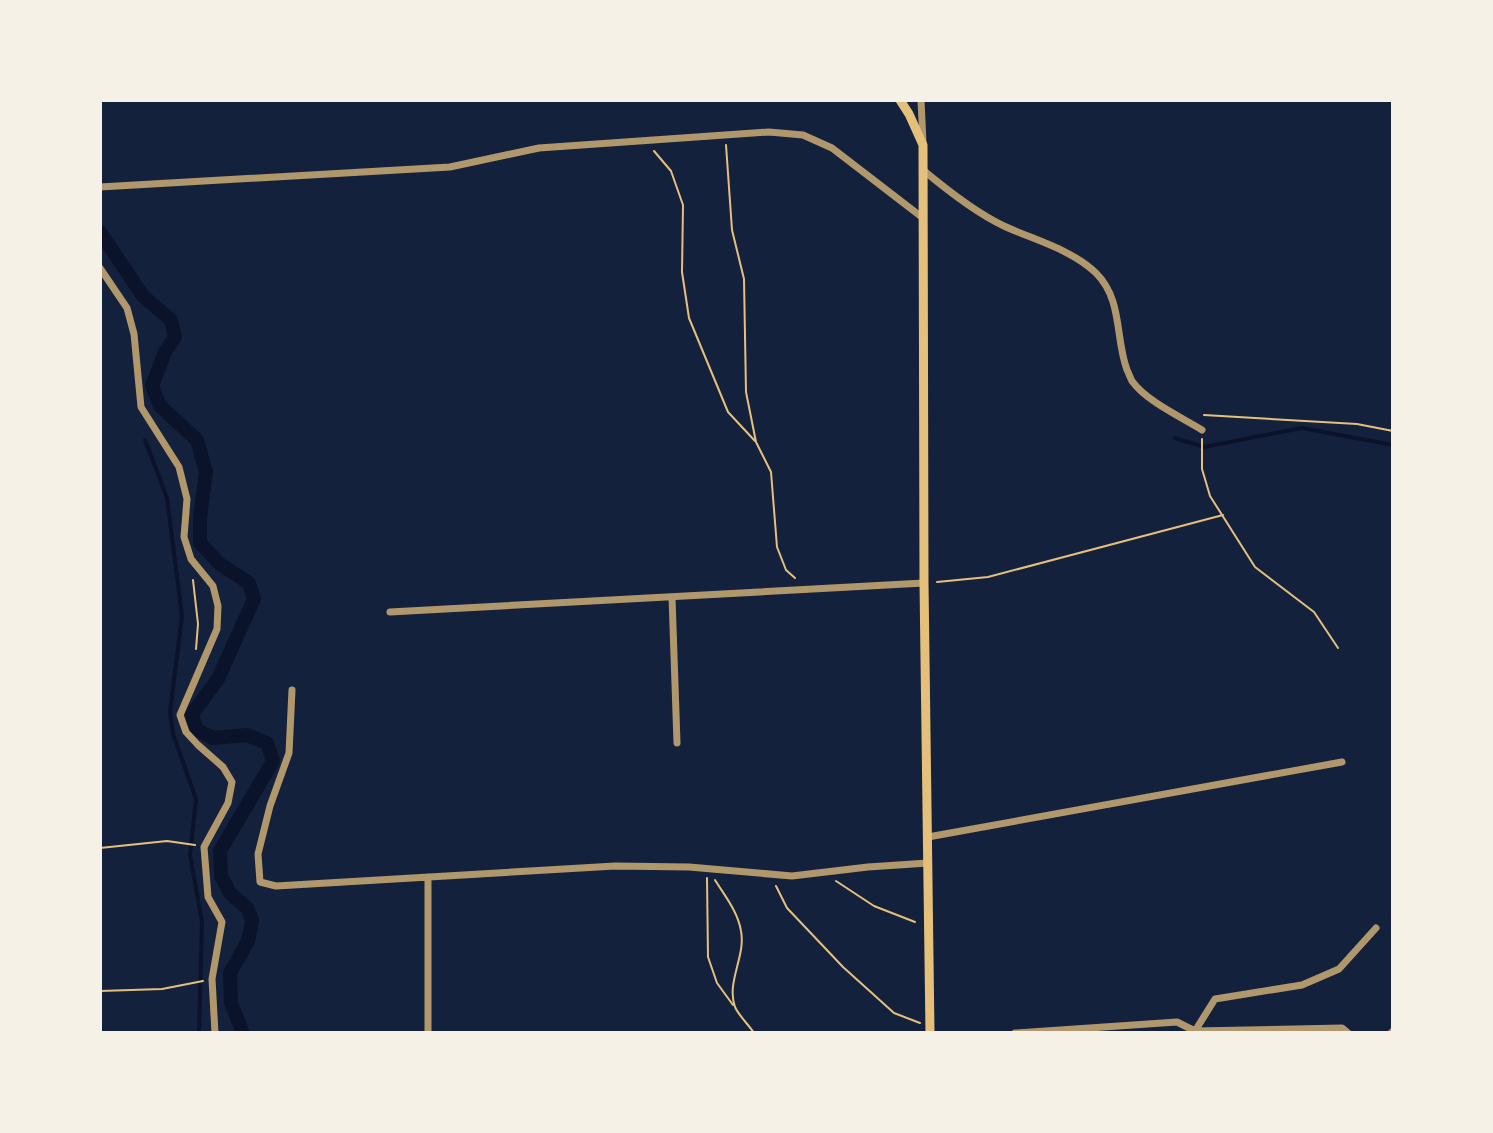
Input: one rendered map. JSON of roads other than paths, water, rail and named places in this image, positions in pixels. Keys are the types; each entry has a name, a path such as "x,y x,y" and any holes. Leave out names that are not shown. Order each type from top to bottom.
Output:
{"main road":[{"path":"900,100 923,145 924,583 930,1030"}],"street":[{"path":"921,100 923,145"},
{"path":"100,187 450,167 539,148 769,132 803,135 832,148 923,218"},
{"path":"923,170 1000,224 1072,255 1096,274 1110,292 1117,312 1122,358 1131,381 1156,403 1202,430"},
{"path":"100,268 127,308 134,334 141,407 179,467 187,499 184,537 191,559 213,586 218,606 217,629 180,715 186,732 223,767 232,782 228,803 204,847 208,897 222,922 212,979 215,1033"},
{"path":"390,612 924,583"},
{"path":"672,597 677,743"},
{"path":"292,690 289,753 270,806 258,854 260,882 276,886 615,866 792,876 928,863"},
{"path":"928,837 1342,762"},
{"path":"428,877 428,1033"},
{"path":"1195,1031 1215,999 1302,985 1339,969 1376,928"},
{"path":"1177,1022 1177,1033"},
{"path":"1015,1033 1177,1022 1195,1031 1342,1028 1348,1033"}],"waterway":[{"path":"100,232 143,296 171,320 175,337 165,352 152,386 160,406 197,440 206,472 200,543 220,564 249,583 254,599 218,679 192,714 197,730 213,738 247,735 267,743 273,761 220,851 221,876 230,893 248,909 252,921 248,941 230,973 231,1003 243,1033"},
{"path":"1175,438 1204,447 1302,428 1393,445"},
{"path":"145,440 167,498 182,616 170,712 173,734 196,799 190,855 202,922 199,1033"}]}
